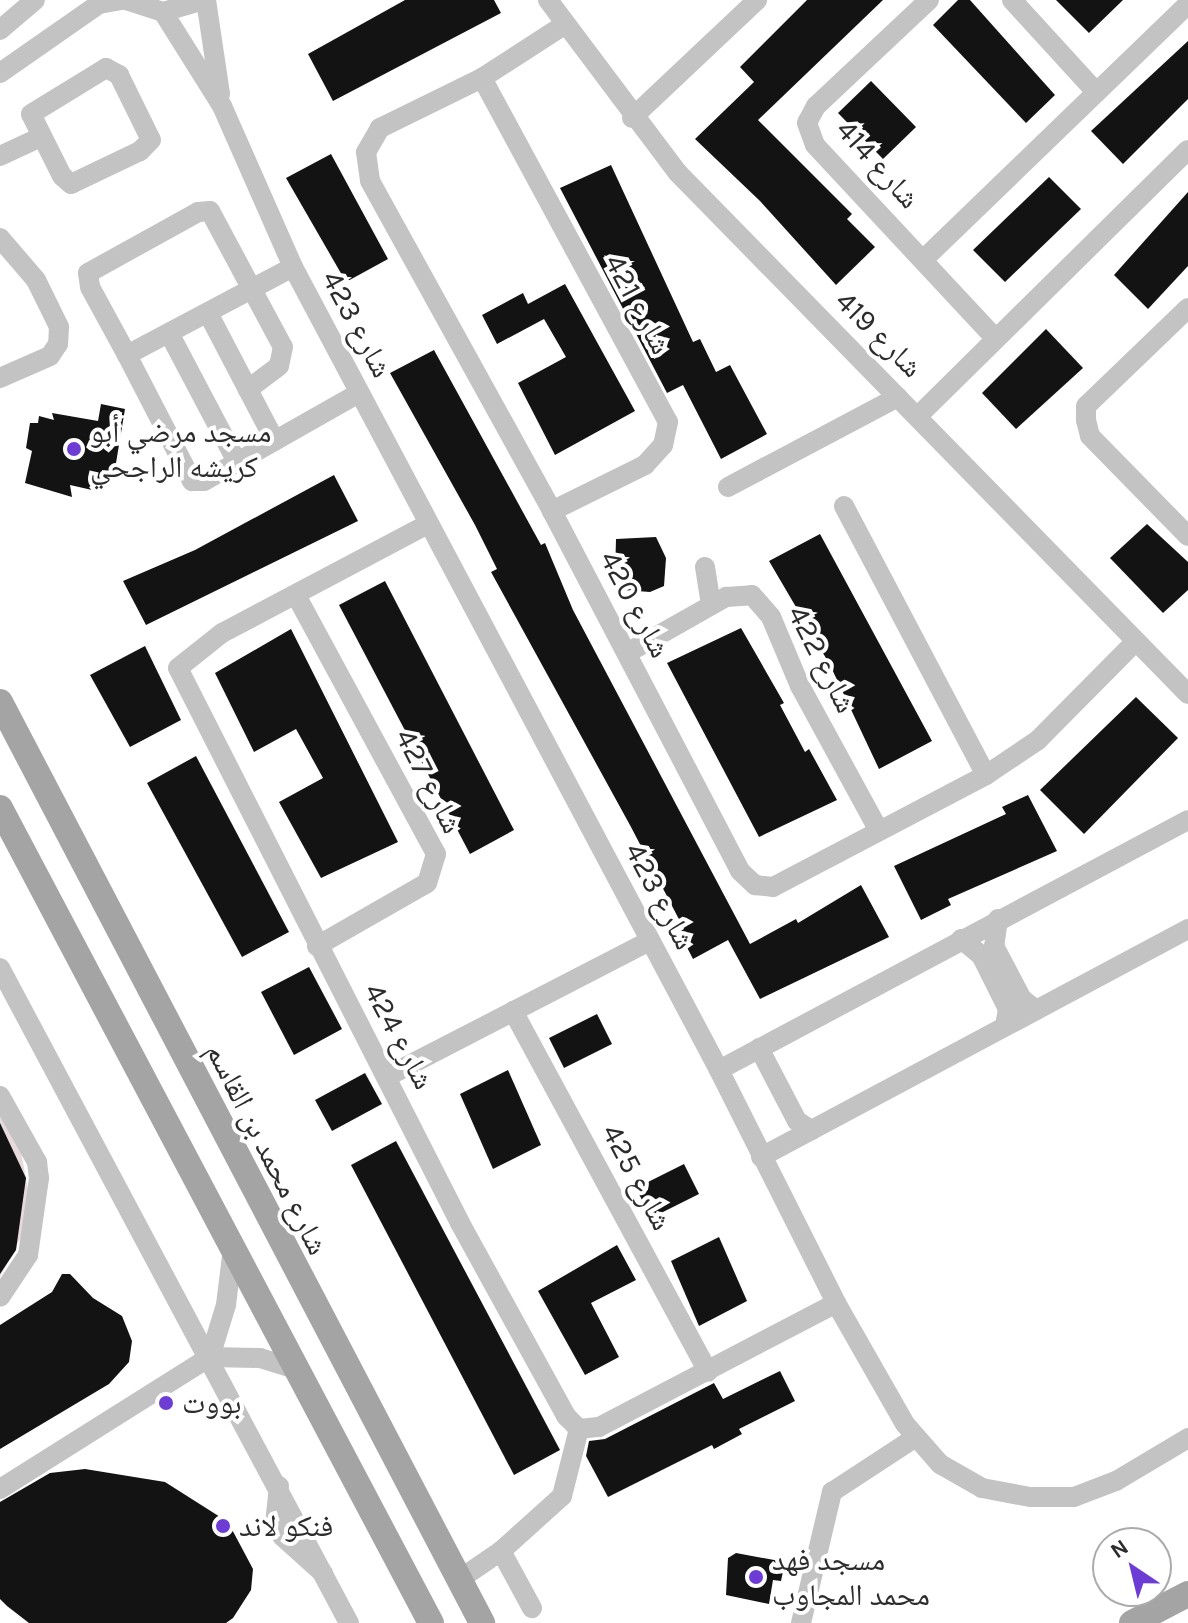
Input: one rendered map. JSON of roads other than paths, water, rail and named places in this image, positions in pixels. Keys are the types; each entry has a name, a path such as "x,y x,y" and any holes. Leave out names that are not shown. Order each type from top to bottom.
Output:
{"main road":[{"name":"شارع محمد بن القاسم","path":"0,702 482,1623"},
{"path":"0,808 431,1623"},
{"path":"1132,1623 1188,1594"}],"street":[{"path":"0,30 35,0"},
{"path":"0,73 99,4 124,0 163,12 205,0"},
{"name":"شارع 423","path":"205,0 222,106"},
{"name":"شارع 419","path":"548,0 632,118 678,173 1188,694"},
{"path":"632,118 757,0"},
{"name":"شارع 414","path":"929,0 816,106 807,123 815,145 993,336"},
{"path":"1012,0 1096,92"},
{"path":"924,259 1188,4"},
{"name":"شارع 423","path":"163,12 222,106 293,267 719,1070 836,1303 916,1437 940,1464 982,1488 1030,1497 1074,1497 1116,1481 1188,1438"},
{"name":"شارع 420","path":"564,25 482,78 380,128 366,152 370,181 552,511 740,871 755,885 773,887 986,775 1038,740 1136,641"},
{"path":"106,68 117,71 151,132 147,147 78,184 66,181 41,137 31,118 34,110 106,68"},
{"name":"شارع 421","path":"482,78 668,422 663,445 645,465 552,511"},
{"path":"0,156 41,137"},
{"path":"918,416 993,336 1188,150"},
{"path":"248,389 279,366 284,354 253,288 210,211 98,264 87,280 192,481 204,481 359,393"},
{"path":"0,238 36,280 59,327 58,344 50,356 0,378"},
{"path":"127,355 293,267"},
{"path":"1188,308 1086,406 1090,436 1188,536"},
{"path":"208,313 275,441"},
{"path":"169,333 237,462"},
{"path":"728,487 898,397"},
{"path":"844,506 986,775"},
{"name":"شارع 424","path":"428,524 297,597 222,633 178,668 460,1223 566,1416 579,1429"},
{"name":"شارع 422","path":"627,653 719,601 752,595 771,617 800,686 879,831"},
{"name":"شارع 427","path":"297,597 436,854 427,883 317,946"},
{"path":"719,1070 1188,820"},
{"path":"998,919 994,946 1022,999 1036,1010"},
{"path":"761,1157 1188,929"},
{"path":"961,939 981,955 1008,1009 1005,1026"},
{"path":"388,1076 649,941"},
{"path":"0,968 279,1486 349,1623"},
{"name":"شارع 425","path":"513,1011 708,1372"},
{"path":"759,1048 797,1121 811,1130"},
{"path":"0,1096 37,1162 39,1178 28,1255 0,1297"},
{"path":"208,1358 226,1305 233,1248"},
{"path":"460,1579 501,1551 562,1496 579,1429 599,1427 836,1303"},
{"path":"0,1489 208,1358 260,1358 295,1369"},
{"path":"801,1623 832,1492 916,1437"},
{"path":"501,1551 532,1608"}],"place":[{"name":"مسجد مرضي أبو كريشه الراجحي","path":"74,449"},
{"name":"بووت","path":"166,1403"},
{"name":"فنكو لاند","path":"223,1526"},
{"name":"مسجد فهد محمد المجاوب","path":"756,1577"}]}
